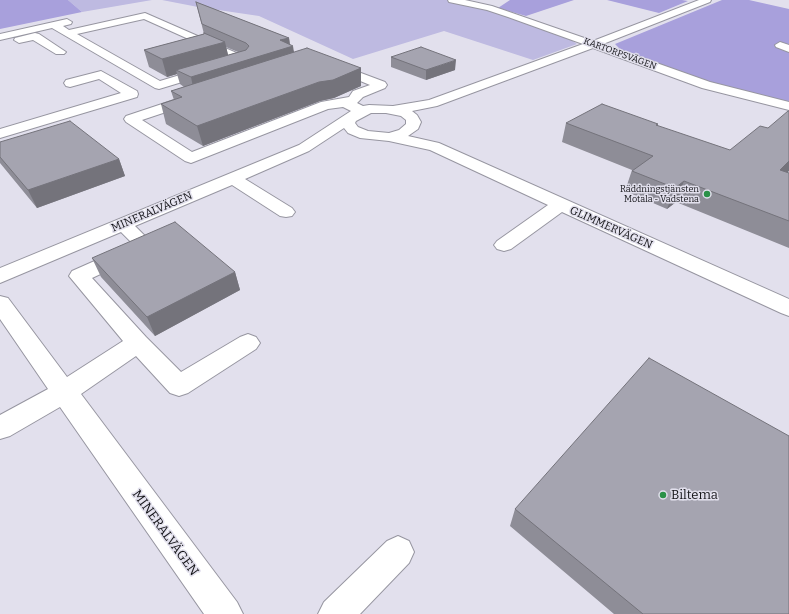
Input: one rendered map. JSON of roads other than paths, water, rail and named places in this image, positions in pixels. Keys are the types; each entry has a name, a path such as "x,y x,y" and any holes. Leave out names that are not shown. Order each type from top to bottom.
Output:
{"street":[{"name":"KARTORPSVÄGEN","path":"452,0 501,11 691,80 731,92 789,106"},
{"name":"GLIMMERVÄGEN","path":"394,110 432,103 594,44 707,0"},
{"path":"54,25 68,33 159,85 244,60 146,16 68,33"},
{"path":"0,37 75,20"},
{"path":"0,44 35,36 60,52"},
{"path":"207,94 131,119 190,158 326,105 345,104 354,100 358,94 381,85 320,61"},
{"path":"0,134 132,94 101,75 70,83"},
{"name":"GLIMMERVÄGEN","path":"389,137 404,133 413,126 413,120 419,111 432,103"},
{"path":"345,104 356,115 348,123 353,130 365,136"},
{"name":"GLIMMERVÄGEN","path":"356,115 378,109 394,110 406,113 413,120 420,133 434,146"},
{"name":"MINERALVÄGEN","path":"304,148 356,115"},
{"name":"GLIMMERVÄGEN","path":"365,136 389,137 434,146 560,205 789,308"},
{"name":"MINERALVÄGEN","path":"0,276 304,148 328,142 365,136"},
{"path":"233,178 286,212"},
{"path":"504,245 560,205"},
{"path":"123,224 145,246 79,276 138,343 179,386 248,343"},
{"name":"MINERALVÄGEN","path":"0,303 225,614"},
{"path":"0,428 64,392 138,343"},
{"path":"336,614 398,552"}],"place":[{"name":"Räddningstjänsten Motala - Vadstena","path":"707,194"},
{"name":"Biltema","path":"663,495"}]}
